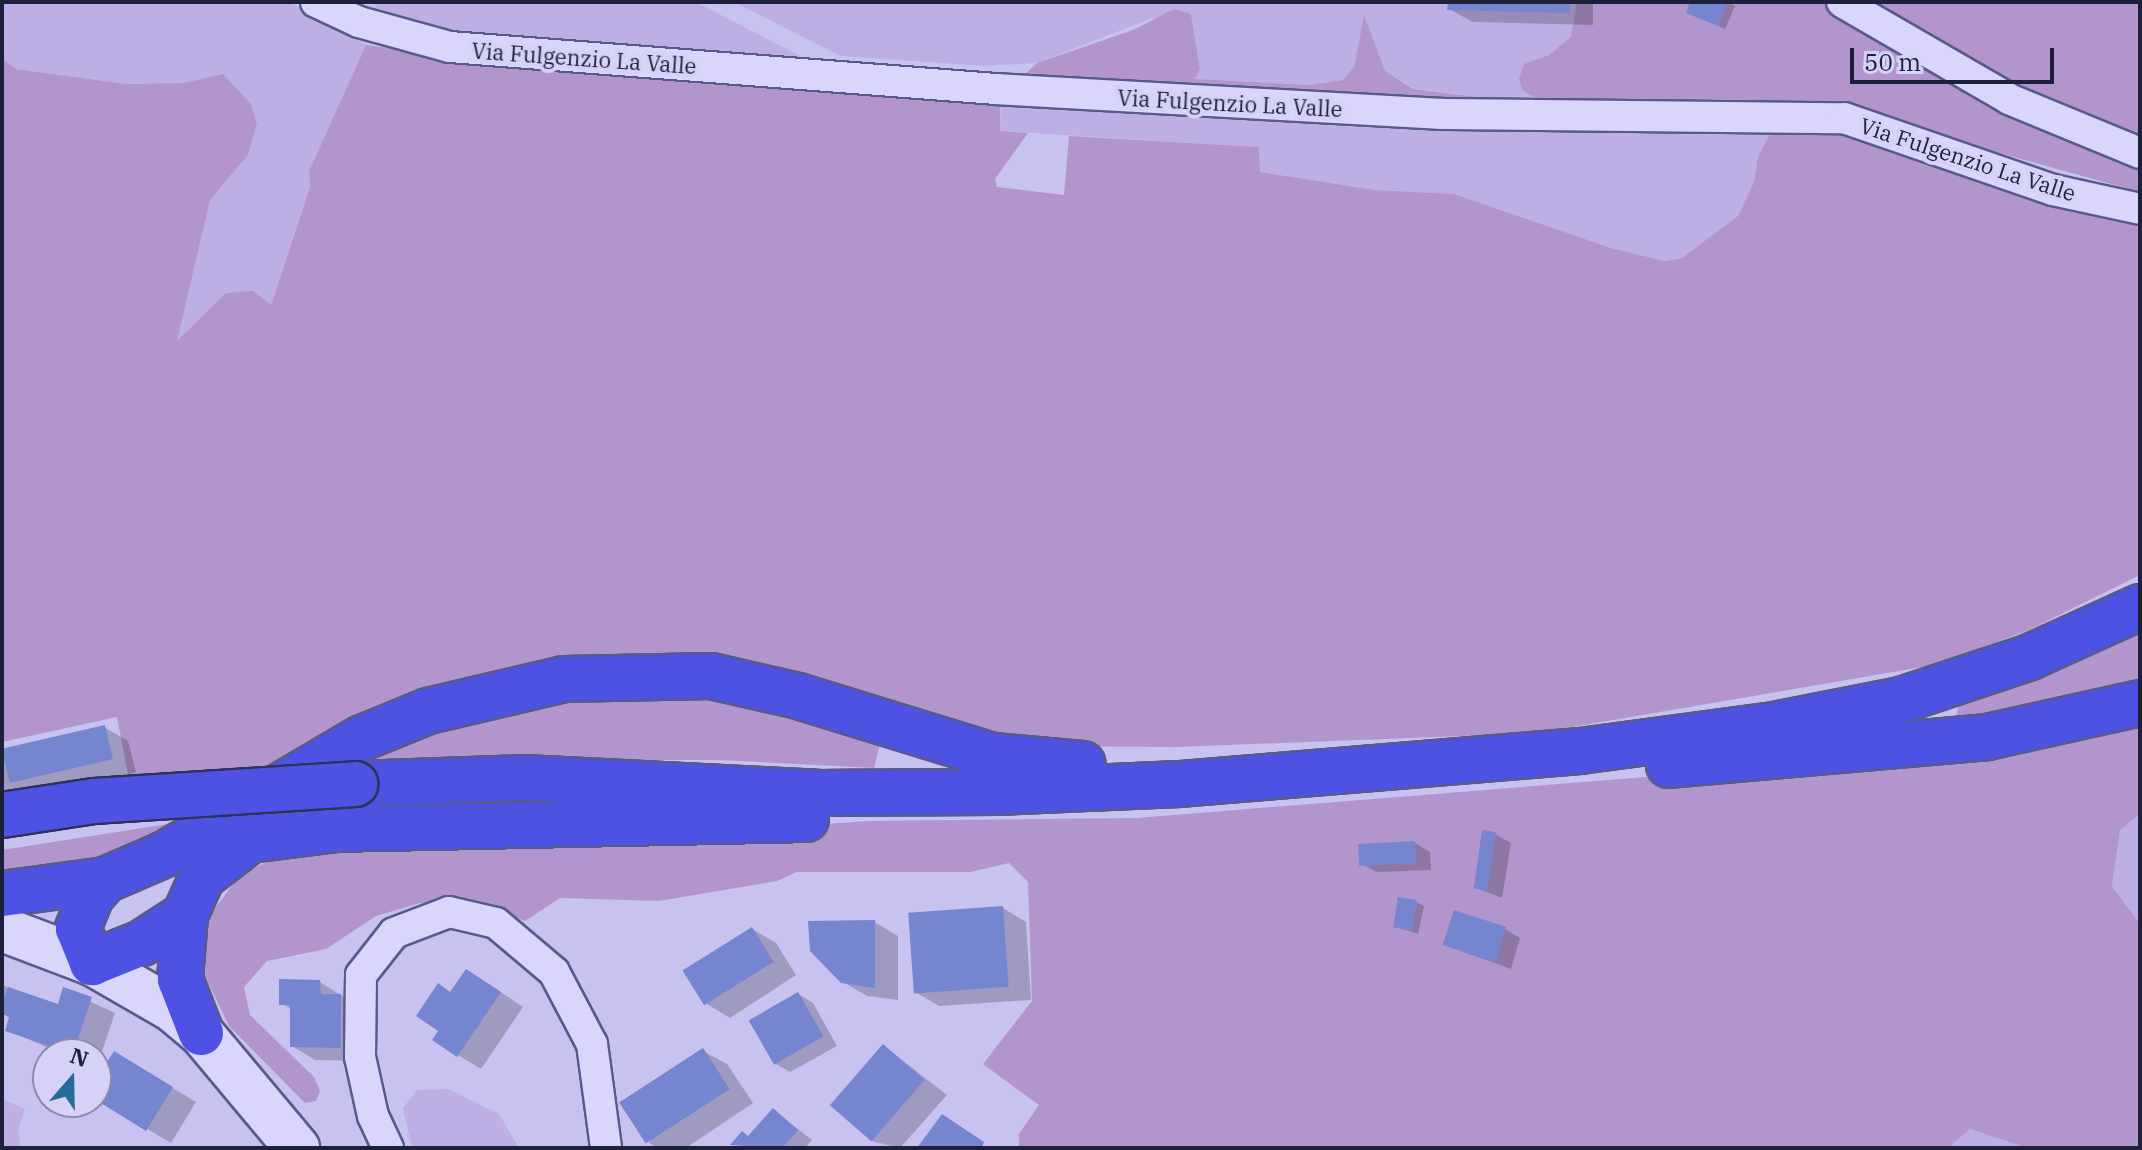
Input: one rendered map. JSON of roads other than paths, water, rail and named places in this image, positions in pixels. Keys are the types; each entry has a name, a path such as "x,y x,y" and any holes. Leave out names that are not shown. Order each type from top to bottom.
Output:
{"highway":[{"path":"2,815 94,801 355,784 525,778 818,793 997,792 1179,784 1487,760 1768,726 1888,703 2030,657 2140,607"},
{"path":"2,894 105,880 165,854 362,738 428,711 564,679 711,676 798,696 993,756 1101,764 1179,784"},
{"path":"1487,760 1691,766 1987,737 2140,703"},
{"path":"201,1033 180,979 185,915 202,877 250,840 337,829 857,818 997,792"},
{"path":"105,880 91,896 78,928 92,963 142,943 185,915"}],"main road":[{"path":"2,929 92,963 172,1009 201,1033 297,1148"}],"street":[{"name":"Via Fulgenzio La Valle","path":"316,2 359,22 450,47 854,78 1441,114 1844,118 2053,190 2140,209"},
{"path":"1842,2 2009,99 2140,153"},
{"path":"388,1148 373,1116 360,1057 361,975 394,933 449,912 496,923 554,972 592,1044 606,1148"}]}
